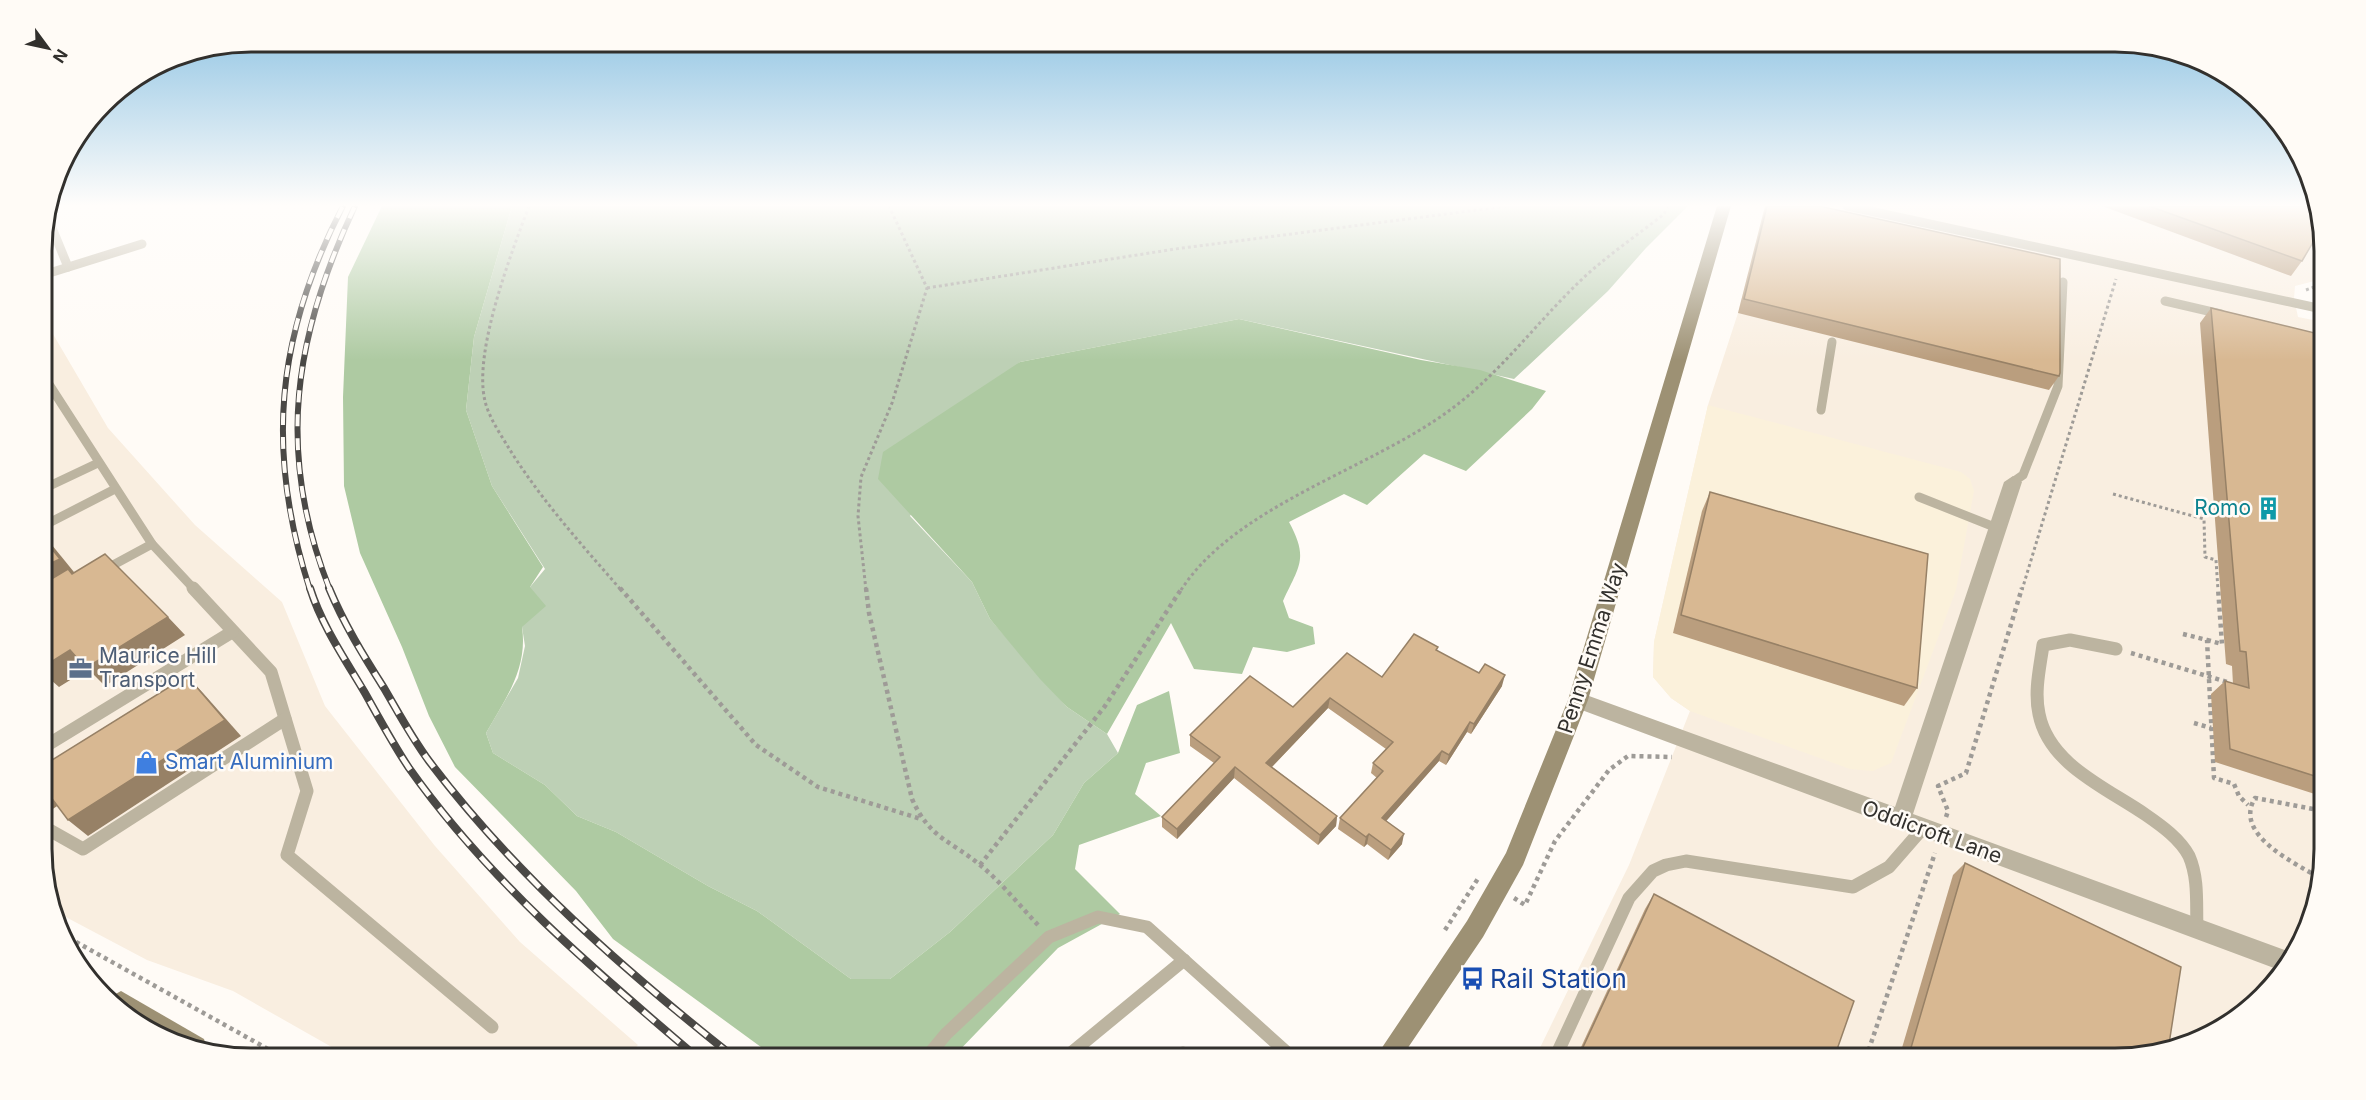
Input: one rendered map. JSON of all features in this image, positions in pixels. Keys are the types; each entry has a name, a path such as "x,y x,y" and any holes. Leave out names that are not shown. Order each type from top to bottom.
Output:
{"main road":[{"name":"Penny Emma Way","path":"1394,1047 1475,929 1515,858 1578,700 1709,257"}],"street":[{"path":"1901,820 2013,482"},
{"name":"Oddicroft Lane","path":"1578,700 2279,959"}],"lane":[{"path":"64,257 68,267"},
{"path":"53,272 99,257"},
{"path":"2090,257 2314,307"},
{"path":"2013,482 2023,475 2058,386 2063,282"},
{"path":"2165,301 2233,317"},
{"path":"1821,410 1832,342"},
{"path":"53,391 152,544 271,672 307,791 287,855 492,1027"},
{"path":"53,484 98,463"},
{"path":"53,521 115,489"},
{"path":"1919,497 1998,528"},
{"path":"93,577 152,544"},
{"path":"52,742 232,632"},
{"path":"2116,649 2085,640 2058,639 2043,645 2039,661 2038,719 2048,744 2070,766 2174,835 2188,855 2195,873 2197,929"},
{"path":"52,832 82,849 285,719"},
{"path":"1560,1047 1629,898 1645,877 1662,864 1686,861 1853,887 1889,867 1932,831"},
{"path":"935,1048 946,1034 1049,937 1098,917 1148,927 1281,1047"},
{"path":"1075,1048 1184,960"}],"path":[{"path":"509,257 482,370 485,401 519,465 548,505 756,745 818,787 921,819"},
{"path":"913,257 927,288 892,403 861,477 858,516 869,613 912,799 921,819 945,843 980,865 1049,937"},
{"path":"927,288 968,284 1057,265 1112,257"},
{"path":"980,865 1105,706 1195,568 1216,549 1272,510 1415,435 1454,408 1534,332 1576,285 1610,257"},
{"path":"1869,1047 1932,831 1948,811 1938,786 1966,773 2121,264"},
{"path":"2113,495 2204,519 2205,557 2216,560 2222,644 2183,634"},
{"path":"2207,640 2214,778 2234,784 2239,796 2248,805 2249,821 2259,836 2281,854 2312,873"},
{"path":"2116,649 2233,684"},
{"path":"2194,723 2211,728"},
{"path":"1443,934 1477,876 1525,905 1555,841 1609,770 1628,756 1657,755 1679,758"},
{"path":"2248,805 2255,798 2266,798 2314,809"},
{"path":"76,942 266,1048"}],"shaded area":[{"path":"1752,257 2314,257 2314,281 2295,286 2294,298 2298,317 2314,320 2313,862 2307,900 2287,948 2272,970 2236,1006 2214,1021 2178,1037 2153,1044 2128,1047 1540,1047 1629,865 1690,711 1671,698 1653,677 1654,642 1708,405 1738,313"},
{"path":"53,334 108,428 195,525 282,602 325,706 435,846 520,942 638,1045 635,1048 333,1048 233,991 147,960 65,917 54,874 52,849"},
{"path":"1708,405 1961,472 1970,479 1974,491 1956,590 1891,763 1873,771 1850,769 1690,711 1671,698 1653,677 1654,642"}],"green space":[{"path":"357,257 497,257 474,337 466,410 492,486 543,567 530,587 546,606 522,627 522,656 519,669 508,695 486,733 493,753 545,785 577,816 616,832 708,886 757,911 851,979 890,979 950,932 1053,835 1084,783 1118,753 1137,705 1169,691 1180,753 1146,763 1135,794 1161,816 1079,845 1075,869 1120,914 1058,948 962,1048 762,1048 613,939 576,891 455,767 429,716 402,647 360,553 344,486 343,397 348,277"},
{"path":"497,257 1638,257 1608,291 1514,379 1239,319 1020,362 910,516 972,582 990,619 1067,707 1107,734 1118,753 1084,783 1053,835 950,932 890,979 851,979 757,911 708,886 616,832 577,816 545,785 493,753 486,733 518,678 525,646 522,627 530,587 545,569 492,486 466,410 474,337"},
{"path":"1239,319 1421,360 1480,370 1546,391 1532,409 1466,471 1424,454 1367,505 1344,494 1289,522 1299,545 1300,562 1283,601 1289,618 1313,627 1315,644 1287,652 1253,647 1242,674 1194,669 1171,623 1107,734 1067,707 1040,679 990,619 972,582 878,479 883,452 1020,362"}],"building":[{"path":"1754,257 2060,259 2060,373 2059,376 1744,299"},
{"path":"2292,257 2304,257 2302,261"},
{"name":"Romo","path":"2211,308 2314,333 2314,776 2230,749 2225,681 2249,688 2246,652 2240,651"},
{"path":"1710,492 1928,554 1917,688 1681,615"},
{"path":"52,550 60,559 52,563"},
{"path":"105,554 168,617 86,668 70,650 52,661 52,578 68,569 72,574"},
{"path":"1414,634 1438,647 1436,650 1479,673 1485,664 1505,675 1474,724 1470,722 1449,755 1442,751 1382,818 1404,834 1391,850 1369,834 1366,837 1340,818 1383,771 1373,763 1393,742 1330,698 1266,763 1337,816 1320,835 1235,767 1177,829 1162,817 1220,757 1190,735 1250,676 1293,707 1347,653 1382,677"},
{"path":"187,676 225,720 68,820 52,799 52,760"},
{"path":"1965,863 2181,967 2170,1039 2128,1047 1911,1047"},
{"path":"1654,894 1854,1001 1838,1047 1583,1047"}],"railway":[{"path":"310,590 296,539 287,489 283,441 284,394 291,348 303,301 319,257"},
{"path":"330,590 313,539 302,490 298,442 299,395 306,348 318,301 333,257"},
{"path":"310,588 327,629 342,655 409,768 440,809 473,848 544,922 686,1048"},
{"path":"329,588 354,639 411,734 462,803 534,882 573,919 652,990 722,1048"}],"place":[{"name":"Romo","path":"2269,508"},
{"name":"Maurice Hill Transport","path":"81,668"},
{"name":"Smart Aluminium","path":"147,762"},
{"name":"Rail Station","path":"1472,979"}]}
